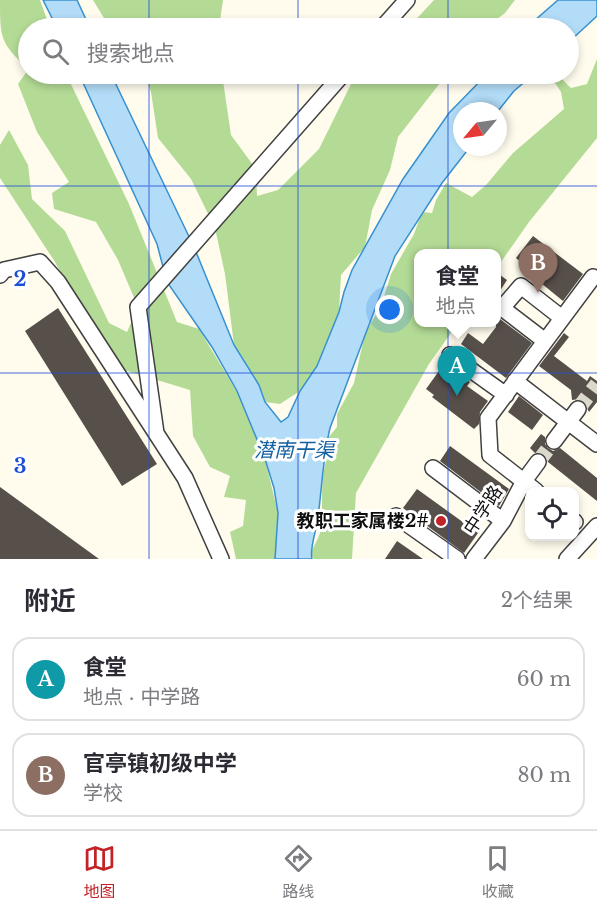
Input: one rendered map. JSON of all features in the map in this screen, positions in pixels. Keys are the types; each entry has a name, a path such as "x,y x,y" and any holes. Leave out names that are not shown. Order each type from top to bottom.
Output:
{"street":[{"path":"391,18 407,0"},
{"path":"156,433 138,307 334,84"},
{"path":"0,275 4,270 40,262 58,282 185,478 221,559"},
{"path":"531,487 490,455 488,418 593,277"},
{"path":"545,341 502,308 520,285 562,318"},
{"path":"450,355 506,395"},
{"path":"516,381 597,444"},
{"path":"554,441 578,409"},
{"name":"中学路","path":"474,559 503,521 524,481 538,462"},
{"path":"433,468 503,521"},
{"path":"396,516 457,559"},
{"path":"567,559 597,526"}],"green space":[{"path":"0,0 40,0 46,18 18,18 18,58 7,46 0,23"},
{"path":"93,0 223,0 220,18 104,18"},
{"path":"434,0 515,0 498,18 417,18"},
{"path":"597,59 597,138 529,222 501,262 501,249 414,249 414,327 455,327 429,364 356,493 352,559 314,559 310,554 321,528 324,468 331,449 328,438 337,427 337,414 354,383 365,333 381,306 391,274 414,234 422,212 432,213 436,200 446,183 472,197 486,185 513,153 564,109 561,92 556,84 567,84 571,88 587,84"},
{"path":"18,84 71,84 129,204 177,322 199,329 237,392 265,459 278,513 275,559 236,559 230,532 243,526 246,500 224,497 230,476 210,467 193,436 190,390 124,370 98,340 55,262 0,178 0,145 9,130 28,165 32,199 65,231 109,323 127,332 138,307 118,260 96,222 54,209 52,193 69,182 37,132"},
{"path":"148,84 223,84 231,135 256,169 257,196 278,190 319,149 351,84 439,84 398,137 390,170 372,210 365,247 341,275 339,312 317,366 300,391 280,404 265,402 259,385 234,345 225,274 215,228 191,179 158,138"}],"water":[{"path":"43,0 77,0 85,18 52,18"},
{"path":"558,0 597,0 597,16 579,33 579,18 537,18"},
{"name":"潜南干渠","path":"84,84 116,84 194,247 234,345 259,385 265,402 281,422 288,417 300,391 317,366 339,312 352,270 403,179 453,109 453,156 463,156 442,183 395,256 330,428 312,559 275,559 278,513 274,488 265,459 237,391 212,347 167,282 157,244"},
{"name":"潜南干渠","path":"477,84 522,84 505,102 460,102"}],"building":[{"path":"533,236 583,274 563,301 525,270 527,267 516,258"},
{"path":"501,276 507,280 501,289"},
{"path":"58,308 157,464 122,486 25,331"},
{"path":"501,320 532,343 506,378 461,344 468,333 483,344 496,327 501,327"},
{"path":"564,333 569,337 554,356 587,381 590,376 597,381 597,402 589,412 580,399 572,400 571,390 539,366"},
{"path":"444,364 470,382 467,386 488,401 480,412 479,424 474,429 432,397 434,395 426,389"},
{"path":"519,396 543,415 532,430 508,412"},
{"path":"541,434 545,437 545,444 548,448 553,451 560,448 597,478 597,501 548,462 544,455 535,453 530,448"},
{"path":"450,446 509,489 499,506 440,461"},
{"path":"0,487 99,559 0,559"},
{"name":"教职工家属楼2#","path":"417,489 478,533 464,553 403,508"},
{"path":"397,541 423,559 385,559"}],"tunnel":[{"path":"578,409 597,384"},
{"path":"538,462 554,441"}],"place":[{"name":"官亭镇初级中学","path":"538,293"},
{"name":"食堂","path":"457,396"},
{"name":"教职工家属楼2#","path":"441,521"}]}
